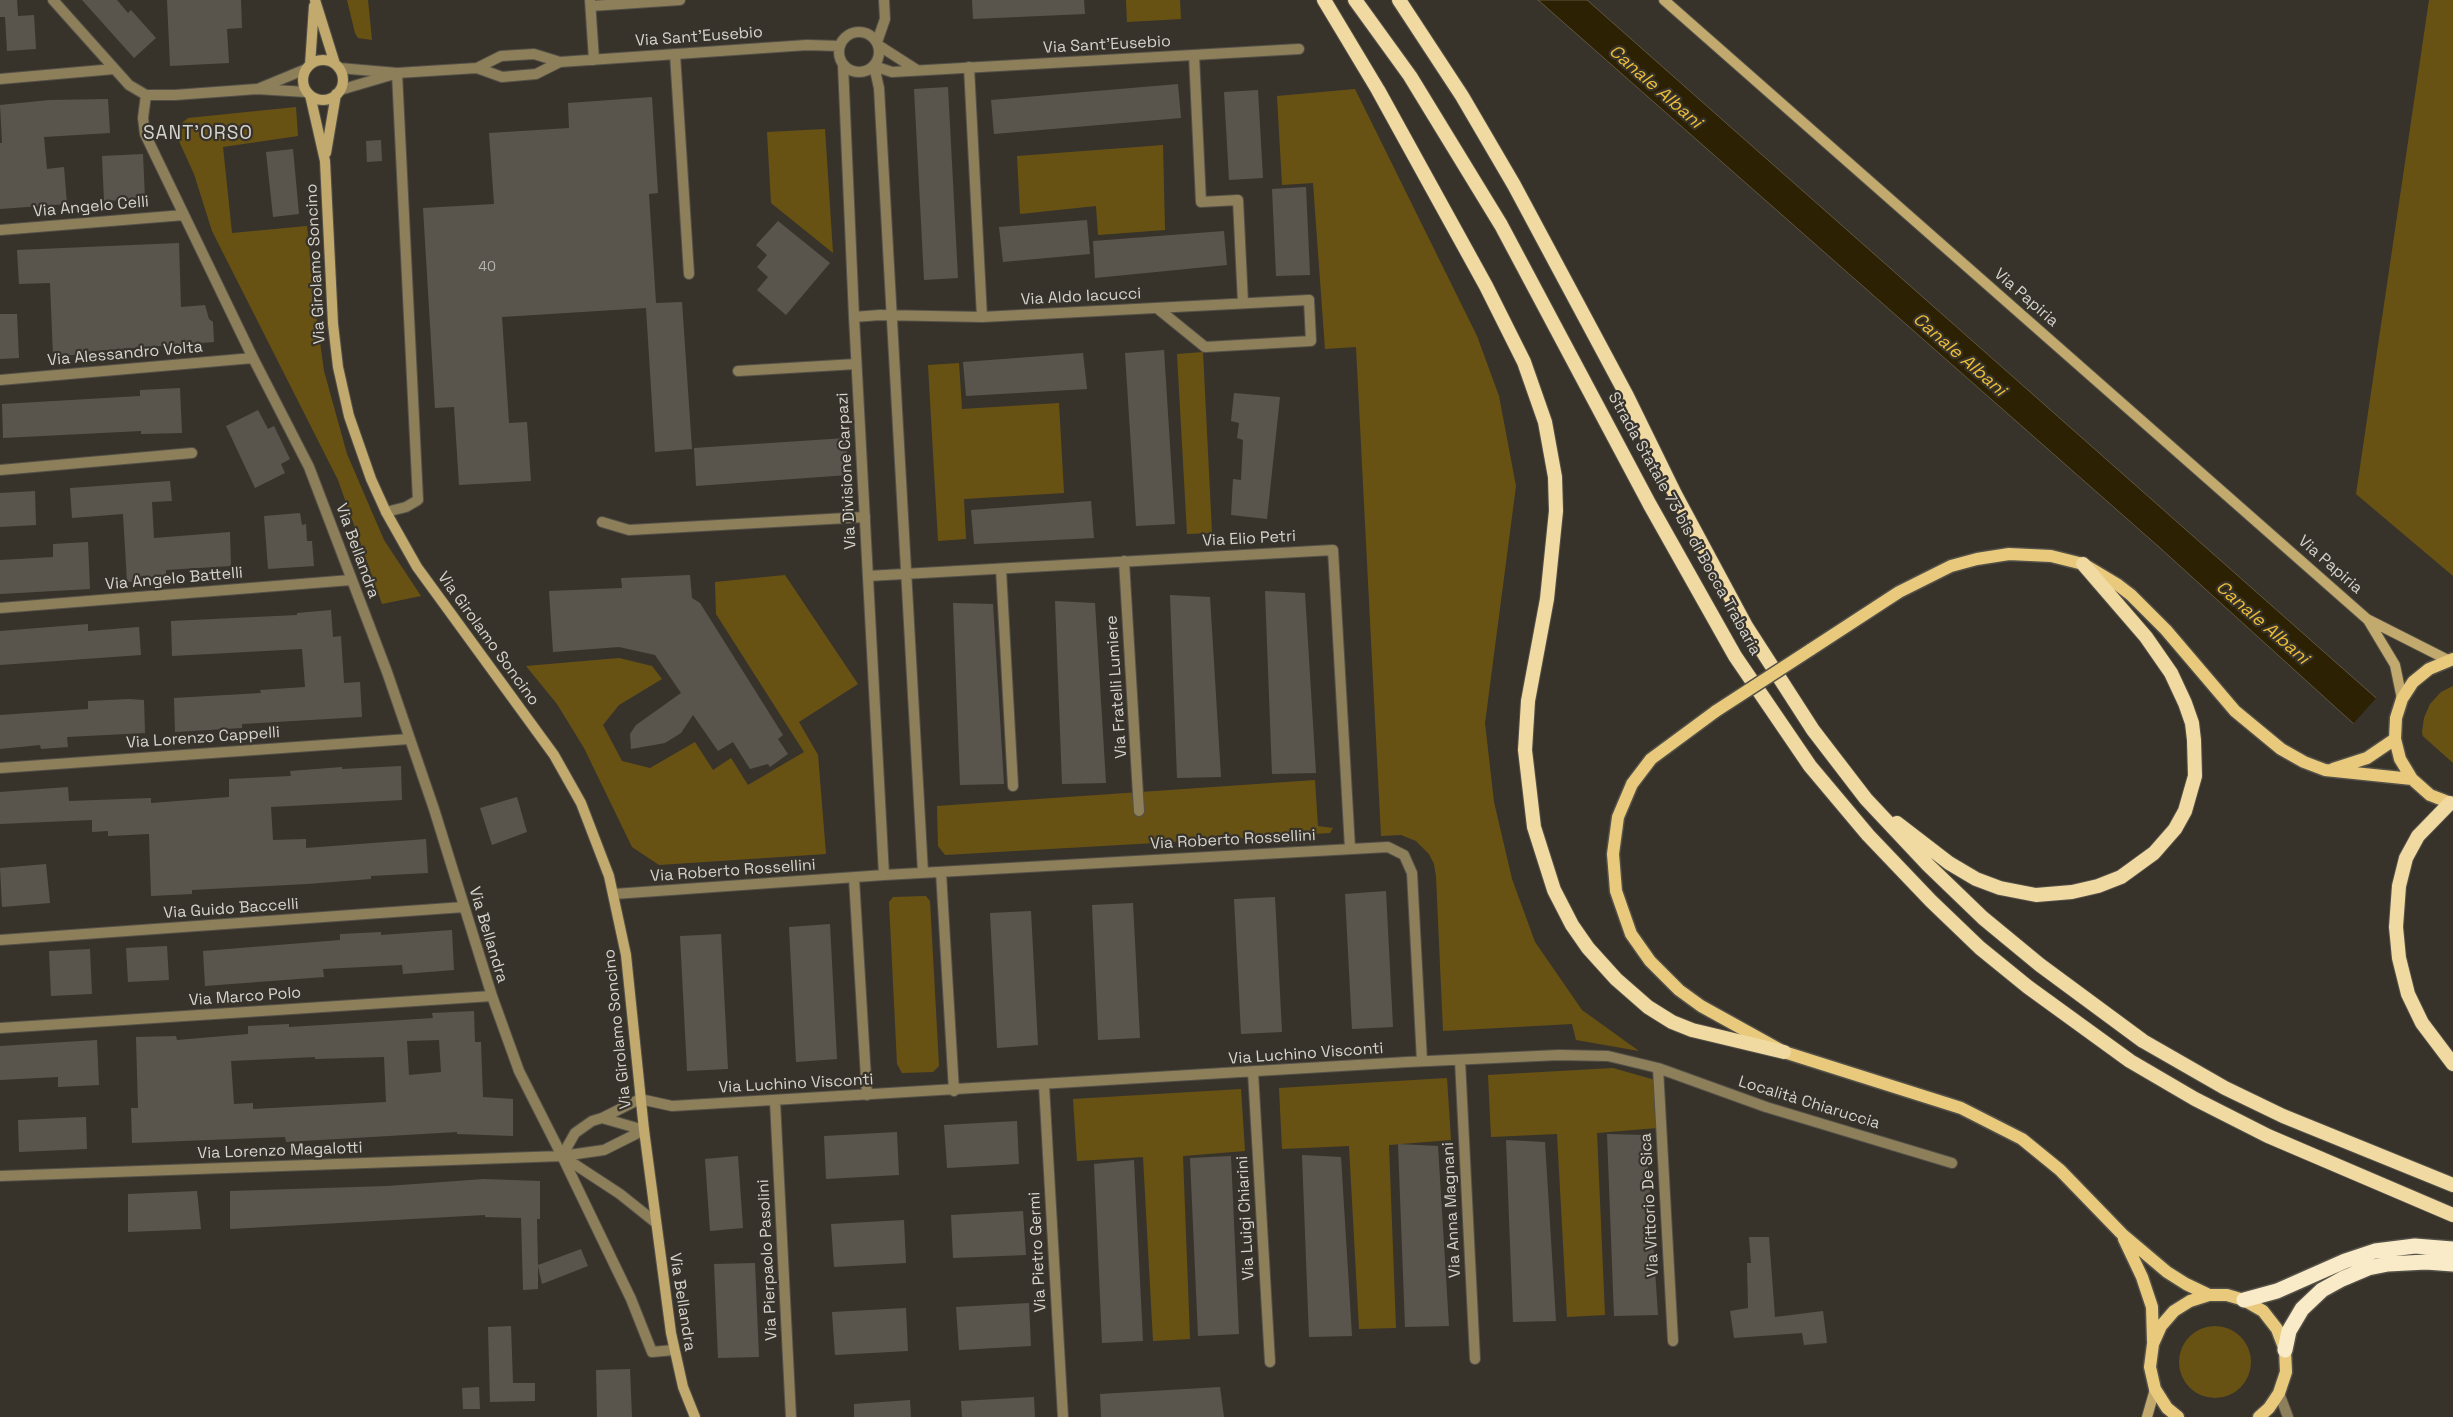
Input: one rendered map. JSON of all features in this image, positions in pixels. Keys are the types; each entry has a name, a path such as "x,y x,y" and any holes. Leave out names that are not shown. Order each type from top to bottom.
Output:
{"highway":[{"path":"1324,0 1378,90 1486,286 1524,362 1545,422 1555,476 1556,511 1548,590 1526,712 1525,750 1534,827 1554,890 1572,925 1588,948 1616,980 1648,1007 1672,1022 1692,1030 1784,1052"},
{"name":"Strada Statale 73 bis di Bocca Trabaria","path":"1355,0 1414,83 1501,225 1695,588 1735,656 1810,766 1868,835 1931,902 1980,948 2028,987 2130,1061 2208,1106 2277,1140 2453,1214"},
{"name":"Strada Statale 73 bis di Bocca Trabaria","path":"1399,0 1462,96 1518,192 1627,396 1675,494 1746,626 1813,730 1866,799 1928,865 1983,918 2040,965 2136,1036 2248,1100 2314,1130 2453,1185"},
{"path":"1866,799 1960,870 1989,884 2024,893 2058,894 2109,882 2131,871 2161,846 2181,820 2191,794 2196,756 2192,723 2177,685 2155,649 2133,619 2082,564"},
{"path":"2452,803 2426,826 2406,858 2399,886 2396,927 2399,958 2408,994 2422,1023 2453,1064"},
{"path":"2244,1300 2277,1290 2345,1261 2375,1251 2415,1246 2453,1249"},
{"path":"2285,1350 2289,1331 2302,1308 2322,1290 2342,1278 2368,1268 2388,1264 2426,1262 2453,1264"}],"main road":[{"name":"Via Girolamo Soncino","path":"315,0 343,79 338,92 325,161"},
{"name":"Via Girolamo Soncino","path":"315,0 308,67 303,81 308,93 325,161 332,324 338,367 355,436 386,512 417,567 554,755 589,823 614,894 627,963 644,1130"},
{"name":"Via Papiria","path":"1664,0 2367,619 2450,659"},
{"path":"308,67 320,60 337,66"},
{"path":"308,93 321,100 338,92"},
{"path":"2209,1295 2167,1272 2122,1234 2060,1170 2022,1139 1996,1124 1961,1108 1784,1052 1700,1006 1668,980 1650,961 1631,934 1616,891 1613,865 1615,834 1623,802 1632,784 1658,752 1899,592 1951,566 1977,559 2017,554 2051,556 2082,564 2118,585 2142,605 2224,699 2257,732 2293,756 2326,770 2412,779"},
{"name":"Via Papiria","path":"2367,619 2395,664 2402,699"},
{"name":"Via Papiria","path":"2450,659 2429,668 2413,682 2402,699 2396,718 2395,739 2400,758 2412,779 2430,794 2452,803"},
{"path":"2326,770 2367,758 2395,739"},
{"name":"Via Bellandra","path":"644,1130 655,1222 674,1350 695,1417"},
{"path":"2122,1234 2142,1277 2152,1307 2153,1344 2150,1367 2155,1389 2167,1408 2178,1417"},
{"path":"2153,1344 2161,1326 2174,1311 2190,1301 2209,1295 2227,1295 2244,1300 2263,1312 2277,1329 2285,1350 2286,1372 2279,1393 2269,1408 2259,1417"},
{"path":"2148,1417 2155,1389"}],"street":[{"path":"54,0 129,85 146,95 174,95 257,89 308,93"},
{"path":"594,60 591,3 680,0"},
{"path":"884,0 885,19 878,43 879,56 874,66 879,88 923,873"},
{"path":"844,64 839,52 843,40 854,32 867,33 917,70"},
{"name":"Via Sant'Eusebio","path":"476,68 501,56 534,54 560,62 807,45 840,46"},
{"name":"Via Sant'Eusebio","path":"844,64 848,69 861,72 874,66 892,72 1300,49"},
{"path":"675,54 689,274"},
{"path":"1194,55 1201,202 1238,200 1243,303"},
{"name":"Via Sant'Eusebio","path":"337,66 397,73 476,68 502,76 536,74 560,62"},
{"name":"Via Divisione Carpazi","path":"844,64 856,364 884,875"},
{"path":"257,89 308,67"},
{"path":"970,68 982,317"},
{"path":"0,79 114,69"},
{"path":"386,512 406,507 418,500 397,73"},
{"name":"Via Sant'Eusebio","path":"338,92 397,73"},
{"name":"Via Bellandra","path":"146,95 142,118 145,134 309,467 384,665 492,996 519,1071 631,1299 652,1352 674,1350"},
{"name":"Via Angelo Celli","path":"0,230 184,215"},
{"name":"Via Aldo Iacucci","path":"854,317 982,317 1309,300 1311,341 1205,347 1156,308"},
{"name":"Via Alessandro Volta","path":"0,380 254,358"},
{"path":"738,371 856,364"},
{"path":"0,470 192,453"},
{"path":"602,522 629,530 865,517"},
{"name":"Via Elio Petri","path":"868,576 1333,550 1350,848"},
{"name":"Via Fratelli Lumiere","path":"1124,562 1139,811"},
{"path":"1001,569 1013,786"},
{"name":"Via Angelo Battelli","path":"0,608 351,580"},
{"name":"Via Lorenzo Cappelli","path":"0,768 409,739"},
{"name":"Via Roberto Rossellini","path":"614,894 884,875 1388,847 1404,855 1412,873 1422,1061"},
{"path":"942,872 954,1091"},
{"path":"854,878 866,1095"},
{"name":"Via Guido Baccelli","path":"0,940 464,907"},
{"name":"Via Marco Polo","path":"0,1028 492,996"},
{"name":"Via Luchino Visconti","path":"640,1099 672,1106 775,1101 1559,1054 1608,1056 1658,1068"},
{"name":"Via Anna Magnani","path":"1460,1060 1475,1359"},
{"name":"Località Chiaruccia","path":"1658,1068 1766,1107 1952,1163"},
{"name":"Via Vittorio De Sica","path":"1658,1068 1673,1341"},
{"name":"Via Luigi Chiarini","path":"1253,1072 1270,1362"},
{"name":"Via Pietro Germi","path":"1044,1085 1063,1417"},
{"path":"640,1099 584,1125 575,1133 562,1156 620,1194 655,1222"},
{"name":"Via Pierpaolo Pasolini","path":"775,1101 791,1417"},
{"path":"602,1118 644,1130"},
{"name":"Via Lorenzo Magalotti","path":"0,1176 562,1156 604,1150 644,1130"},
{"path":"2279,1393 2288,1417"}],"shaded area":[{"path":"347,0 368,0 372,40 358,38"},
{"path":"1126,0 1180,0 1181,19 1127,22"},
{"path":"2429,0 2453,0 2453,576 2356,494"},
{"path":"1355,89 1477,336 1499,396 1516,486 1485,723 1494,802 1512,879 1535,942 1582,1010 1639,1051 1576,1040 1572,1024 1443,1031 1434,864 1429,854 1416,841 1401,835 1381,836 1356,347 1325,349 1313,183 1282,185 1277,96"},
{"path":"296,107 298,136 223,147 232,233 307,226 314,299 324,371 347,454 384,540 421,596 382,604 338,480 212,231 194,174 178,139 178,126 188,118"},
{"path":"825,129 833,253 771,203 767,132"},
{"path":"1163,145 1165,230 1098,235 1096,206 1020,214 1017,156"},
{"path":"1203,352 1212,533 1187,534 1177,354"},
{"path":"959,363 962,409 1059,403 1064,493 964,499 966,539 938,541 928,365"},
{"path":"785,575 858,684 799,722 818,755 826,854 659,865 632,847 584,748 557,704 526,666 619,658 652,666 662,679 619,705 603,725 622,761 650,768 695,742 713,770 731,758 748,785 804,752 716,614 715,582"},
{"path":"2453,686 2453,774 2425,747 2422,732 2424,718 2430,704 2441,692"},
{"path":"1315,780 1318,826 1333,828 1330,833 945,855 938,846 937,806"},
{"path":"926,896 930,901 939,1066 933,1072 902,1073 897,1064 889,902 893,897"},
{"path":"1613,1068 1655,1080 1657,1128 1597,1133 1605,1315 1567,1317 1557,1134 1491,1137 1488,1075"},
{"path":"1447,1078 1451,1140 1389,1145 1396,1328 1359,1329 1349,1146 1282,1149 1279,1088"},
{"path":"1241,1089 1245,1151 1183,1156 1190,1339 1153,1341 1143,1157 1077,1161 1073,1099"},
{"path":"2215,1326 2235,1332 2245,1342 2251,1362 2245,1382 2235,1392 2215,1398 2195,1392 2185,1382 2179,1362 2185,1342 2195,1332"}],"water":[{"name":"Canale Albani","path":"1538,0 1587,0 2453,766 2453,814 2159,547"}],"pier":[{"path":"2378,696 2453,763 2453,816 2352,725"}],"building":[{"path":"0,0 17,0 18,16 34,15 36,49 7,51 5,17 0,17"},
{"path":"82,0 117,0 128,13 131,10 156,38 134,58"},
{"path":"167,0 241,0 242,28 227,29 229,63 170,66"},
{"path":"972,0 1084,0 1085,14 973,19"},
{"path":"1178,84 1181,118 994,134 991,100"},
{"path":"948,87 958,278 924,280 914,89"},
{"path":"1258,90 1263,178 1229,180 1224,92"},
{"path":"652,97 658,193 649,194 656,303 682,302 692,449 655,452 646,308 502,317 509,423 527,422 531,481 459,485 454,407 435,408 423,208 494,204 489,133 569,128 568,103"},
{"path":"108,99 110,133 44,137 47,169 64,167 67,204 0,209 0,143 2,143 0,105 49,100"},
{"path":"381,140 382,161 367,162 366,141"},
{"path":"293,149 299,214 273,217 266,152"},
{"path":"143,154 145,199 104,201 102,156"},
{"path":"1306,187 1310,275 1276,276 1272,189"},
{"path":"1087,220 1090,254 1003,262 999,227"},
{"path":"778,221 830,263 786,315 757,290 768,277 757,267 767,255 756,245"},
{"path":"1224,231 1227,265 1095,278 1093,241"},
{"path":"179,243 181,307 205,305 209,319 213,322 214,342 94,351 94,354 53,356 50,283 19,284 17,250"},
{"path":"0,314 17,314 19,358 0,359"},
{"path":"1164,350 1175,524 1136,526 1125,353"},
{"path":"1083,353 1087,389 966,396 963,362"},
{"path":"180,388 182,433 141,434 141,431 3,438 2,404 140,396 140,390"},
{"path":"1234,393 1280,397 1267,519 1231,515 1233,479 1241,480 1243,440 1237,438 1239,423 1231,421"},
{"path":"258,410 268,429 274,426 290,459 281,464 285,473 255,488 226,426"},
{"path":"846,438 848,475 696,486 694,448"},
{"path":"170,481 172,501 152,502 154,538 230,532 231,566 166,570 166,580 127,582 123,514 72,518 70,488"},
{"path":"35,491 36,525 0,527 0,493"},
{"path":"1091,501 1094,538 974,544 971,510"},
{"path":"300,513 302,525 306,524 307,541 312,541 314,566 268,569 264,516"},
{"path":"88,542 90,589 0,594 0,560 53,557 53,544"},
{"path":"690,575 692,598 700,603 783,735 778,739 788,754 770,767 768,764 750,769 733,742 718,751 693,715 681,733 665,743 631,749 630,734 636,725 681,693 655,655 619,647 553,652 549,591 622,588 621,578"},
{"path":"1265,591 1305,593 1316,773 1272,774"},
{"path":"1170,595 1210,597 1221,777 1177,778"},
{"path":"1055,601 1095,603 1106,783 1062,784"},
{"path":"953,603 993,604 1004,784 960,785"},
{"path":"331,610 333,637 341,636 344,683 360,682 362,717 242,724 242,728 175,732 174,698 261,693 260,690 305,687 302,649 172,656 171,621 297,615 297,613"},
{"path":"88,624 88,631 139,627 141,655 0,665 0,631"},
{"path":"144,700 145,733 67,737 68,747 41,749 40,745 0,749 0,715 88,709 88,701"},
{"path":"401,766 402,800 271,807 273,840 306,839 306,848 426,839 428,873 371,876 371,879 307,884 192,890 192,894 151,896 149,834 108,836 108,831 92,832 92,820 0,824 0,792 68,787 69,801 151,798 151,803 229,797 229,779 291,776 290,771 342,767 342,769"},
{"path":"517,797 527,832 492,845 480,808"},
{"path":"46,864 50,903 2,907 0,868"},
{"path":"1386,891 1393,1027 1352,1029 1345,894"},
{"path":"1275,897 1282,1032 1241,1034 1234,899"},
{"path":"1133,903 1140,1038 1098,1040 1092,905"},
{"path":"1031,911 1038,1045 997,1048 990,913"},
{"path":"830,924 837,1059 796,1062 789,927"},
{"path":"452,930 454,970 403,974 402,965 323,969 324,977 205,986 203,951 340,940 340,934 381,932 381,935"},
{"path":"721,934 728,1069 687,1071 680,936"},
{"path":"167,946 169,980 128,982 126,948"},
{"path":"90,949 92,994 51,996 49,951"},
{"path":"474,1011 475,1042 481,1042 483,1097 513,1099 513,1136 457,1134 457,1132 286,1142 285,1137 132,1143 131,1108 138,1108 136,1037 176,1036 177,1040 248,1034 248,1026 289,1024 289,1027 433,1018 432,1013","holes":["439,1040 441,1072 409,1075 407,1041","315,1057 315,1059 384,1057 386,1102 253,1109 253,1103 234,1104 231,1061"]},
{"path":"97,1040 99,1085 58,1087 58,1077 0,1080 0,1046"},
{"path":"86,1117 87,1149 19,1152 18,1120"},
{"path":"1017,1121 1019,1164 947,1168 944,1125"},
{"path":"897,1132 899,1175 826,1179 824,1136"},
{"path":"1607,1134 1646,1135 1658,1315 1614,1316"},
{"path":"1506,1140 1545,1142 1556,1321 1513,1322"},
{"path":"1398,1144 1438,1146 1449,1326 1405,1327"},
{"path":"1302,1155 1341,1157 1352,1336 1309,1337"},
{"path":"738,1156 743,1228 710,1231 705,1159"},
{"path":"1231,1156 1239,1334 1198,1336 1190,1158"},
{"path":"1134,1160 1143,1341 1102,1343 1094,1164"},
{"path":"484,1179 540,1181 540,1219 537,1219 538,1265 581,1249 588,1266 542,1284 538,1266 538,1289 523,1290 521,1218 485,1217 485,1215 230,1229 230,1191 387,1186"},
{"path":"197,1191 201,1229 128,1232 128,1194"},
{"path":"1023,1211 1026,1255 953,1258 951,1215"},
{"path":"904,1220 906,1263 834,1267 831,1224"},
{"path":"1749,1237 1769,1237 1775,1317 1823,1311 1827,1343 1804,1345 1802,1333 1734,1338 1730,1311 1748,1308 1747,1263 1751,1263"},
{"path":"755,1263 759,1357 718,1358 714,1264"},
{"path":"1029,1303 1031,1346 959,1350 956,1307"},
{"path":"906,1308 908,1351 835,1355 832,1312"},
{"path":"511,1326 513,1383 535,1383 535,1401 490,1402 488,1327"},
{"path":"630,1369 632,1417 597,1417 596,1370"},
{"path":"479,1387 480,1409 463,1409 462,1388"},
{"path":"1220,1387 1224,1417 1101,1417 1100,1394"},
{"path":"1034,1397 1035,1417 962,1417 961,1401"},
{"path":"910,1400 911,1417 854,1417 854,1404"}],"district":[{"name":"SANT'ORSO","path":"198,134"}]}
